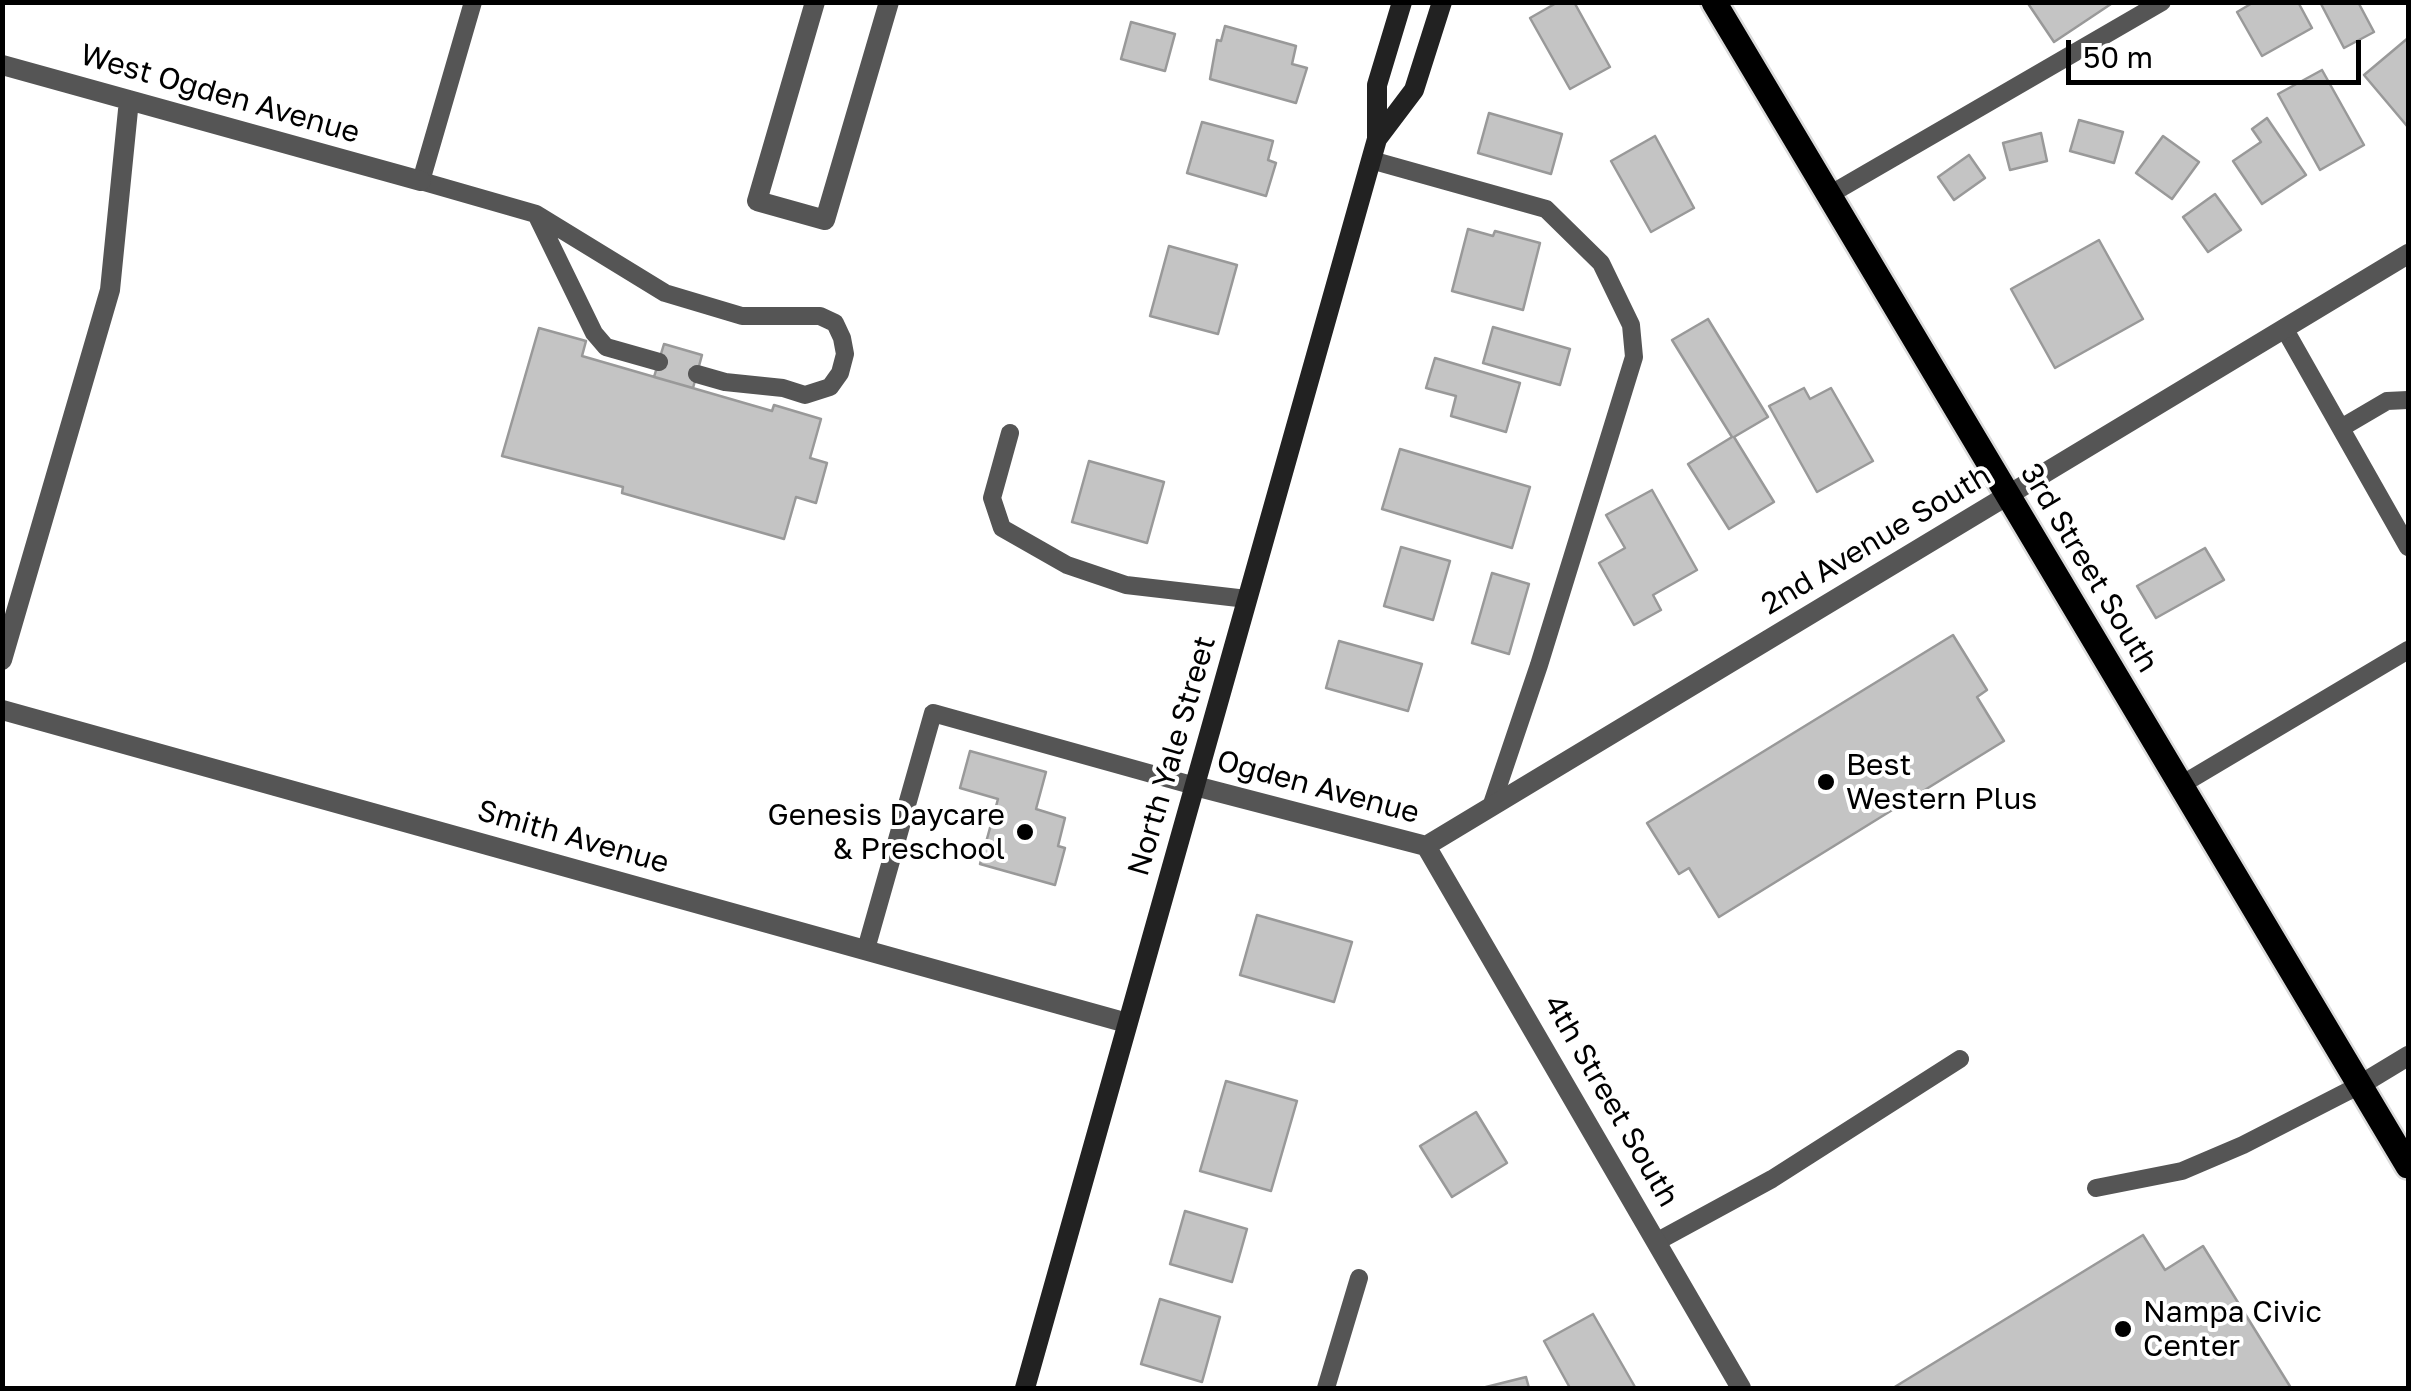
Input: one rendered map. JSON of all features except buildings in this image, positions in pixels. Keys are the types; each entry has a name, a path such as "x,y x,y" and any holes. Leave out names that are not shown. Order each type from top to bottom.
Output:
{"main road":[{"name":"North Yale Street","path":"1024,1388 1377,139 1378,85 1402,2"},
{"name":"North Yale Street","path":"1377,139 1414,90 1442,2"},
{"name":"3rd Street South","path":"1714,2 2408,1166"}],"street":[{"path":"815,2 756,200 825,220 890,2"},
{"name":"West Ogden Avenue","path":"2,65 421,181"},
{"path":"2,660 110,290 128,100"},
{"name":"2nd Avenue South","path":"1426,846 2408,254"},
{"name":"Smith Avenue","path":"2,710 1127,1023"},
{"name":"Ogden Avenue","path":"1195,786 1426,846"},
{"name":"4th Street South","path":"1426,846 1741,1388"},
{"path":"2360,1085 2408,1056"}],"lane":[{"path":"472,2 421,181 536,214 665,293 742,316 820,316 836,323 842,338 845,354 840,373 830,387 806,395 697,374"},
{"path":"1829,195 2162,2"},
{"path":"1371,160 1546,209 1601,263 1631,325 1634,357 1540,665 1491,808"},
{"path":"536,214 594,333 606,347 658,362"},
{"path":"2284,328 2408,546"},
{"path":"2341,428 2388,401 2408,400"},
{"path":"1010,434 992,498 1002,528 1067,565 1126,585 1247,600"},
{"path":"2181,785 2408,650"},
{"path":"866,950 933,712 1195,786"},
{"path":"1658,1241 1772,1179 1960,1059"},
{"path":"2096,1188 2182,1170 2243,1145 2360,1085"},
{"path":"1326,1388 1359,1278"}],"place":[{"name":"Best Western Plus","path":"1826,782"},
{"name":"Genesis Daycare & Preschool","path":"1025,832"},
{"name":"Nampa Civic Center","path":"2123,1329"}]}
